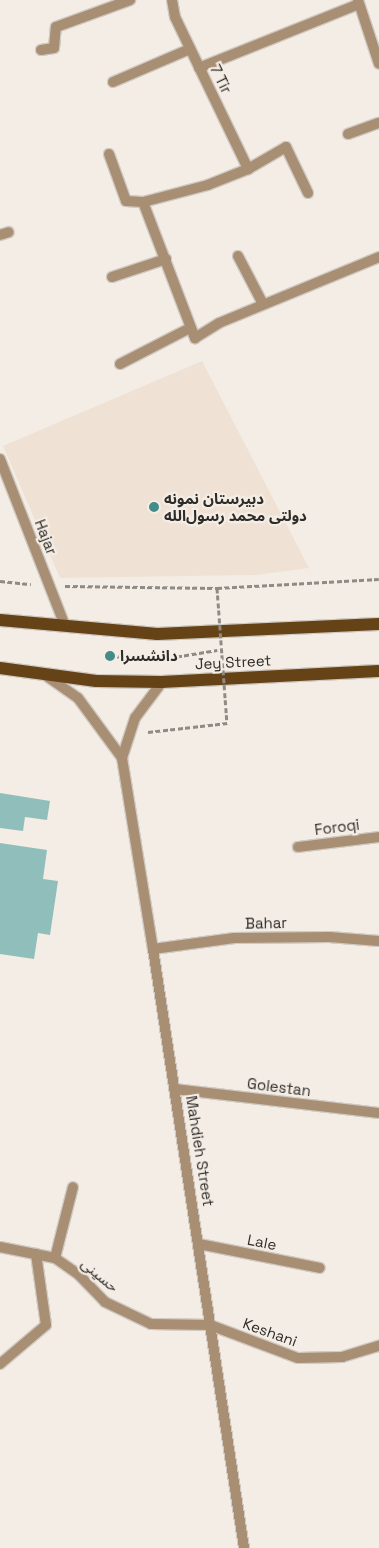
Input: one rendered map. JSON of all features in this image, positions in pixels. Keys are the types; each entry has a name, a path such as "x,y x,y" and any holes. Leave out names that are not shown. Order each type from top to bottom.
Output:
{"main road":[{"name":"Jey Street","path":"0,620 157,634 379,624"},
{"name":"Jey Street","path":"0,668 96,681 162,682 379,671"}],"street":[{"path":"41,50 54,48 56,27 130,0"},
{"name":"7 Tir","path":"172,0 175,17 248,169"},
{"path":"199,68 358,2 379,64"},
{"path":"113,82 190,49"},
{"path":"348,134 379,123"},
{"path":"109,154 126,201 143,202 208,185 248,169 286,148 308,193"},
{"path":"143,202 195,338 219,323 379,257"},
{"path":"238,256 263,304"},
{"path":"112,277 166,258"},
{"path":"120,364 190,328"},
{"name":"Hajar","path":"0,459 65,626"},
{"path":"44,674 78,698 122,758"},
{"path":"122,758 135,718 162,682"},
{"name":"Mahdieh Street","path":"122,758 199,1244 244,1548"},
{"name":"Foroqi","path":"298,847 379,837"},
{"name":"Bahar","path":"153,949 234,938 329,937 379,941"},
{"name":"Golestan","path":"175,1089 379,1113"},
{"path":"55,1258 73,1187"},
{"name":"Lale","path":"199,1244 320,1268"},
{"name":"حسینی","path":"0,1247 55,1258 79,1275 105,1302 152,1324 210,1325"},
{"path":"0,1364 46,1325 36,1254"},
{"name":"Keshani","path":"210,1325 298,1358 342,1356 379,1346"}],"path":[{"path":"0,581 49,586 217,588 379,579"},
{"path":"130,734 226,723 217,588"},
{"path":"110,656 162,659 222,649"}],"shaded area":[{"name":"دبیرستان نمونه دولتی محمد رسول‌الله","path":"202,361 309,568 256,575 60,578 3,446"}],"building":[{"path":"0,793 50,801 47,820 25,817 23,831 0,828"},
{"path":"0,843 47,850 43,879 58,881 50,935 38,933 34,959 0,954"}],"place":[{"name":"دبیرستان نمونه دولتی محمد رسول‌الله","path":"154,507"},
{"name":"دانشسرا","path":"110,656"}]}
